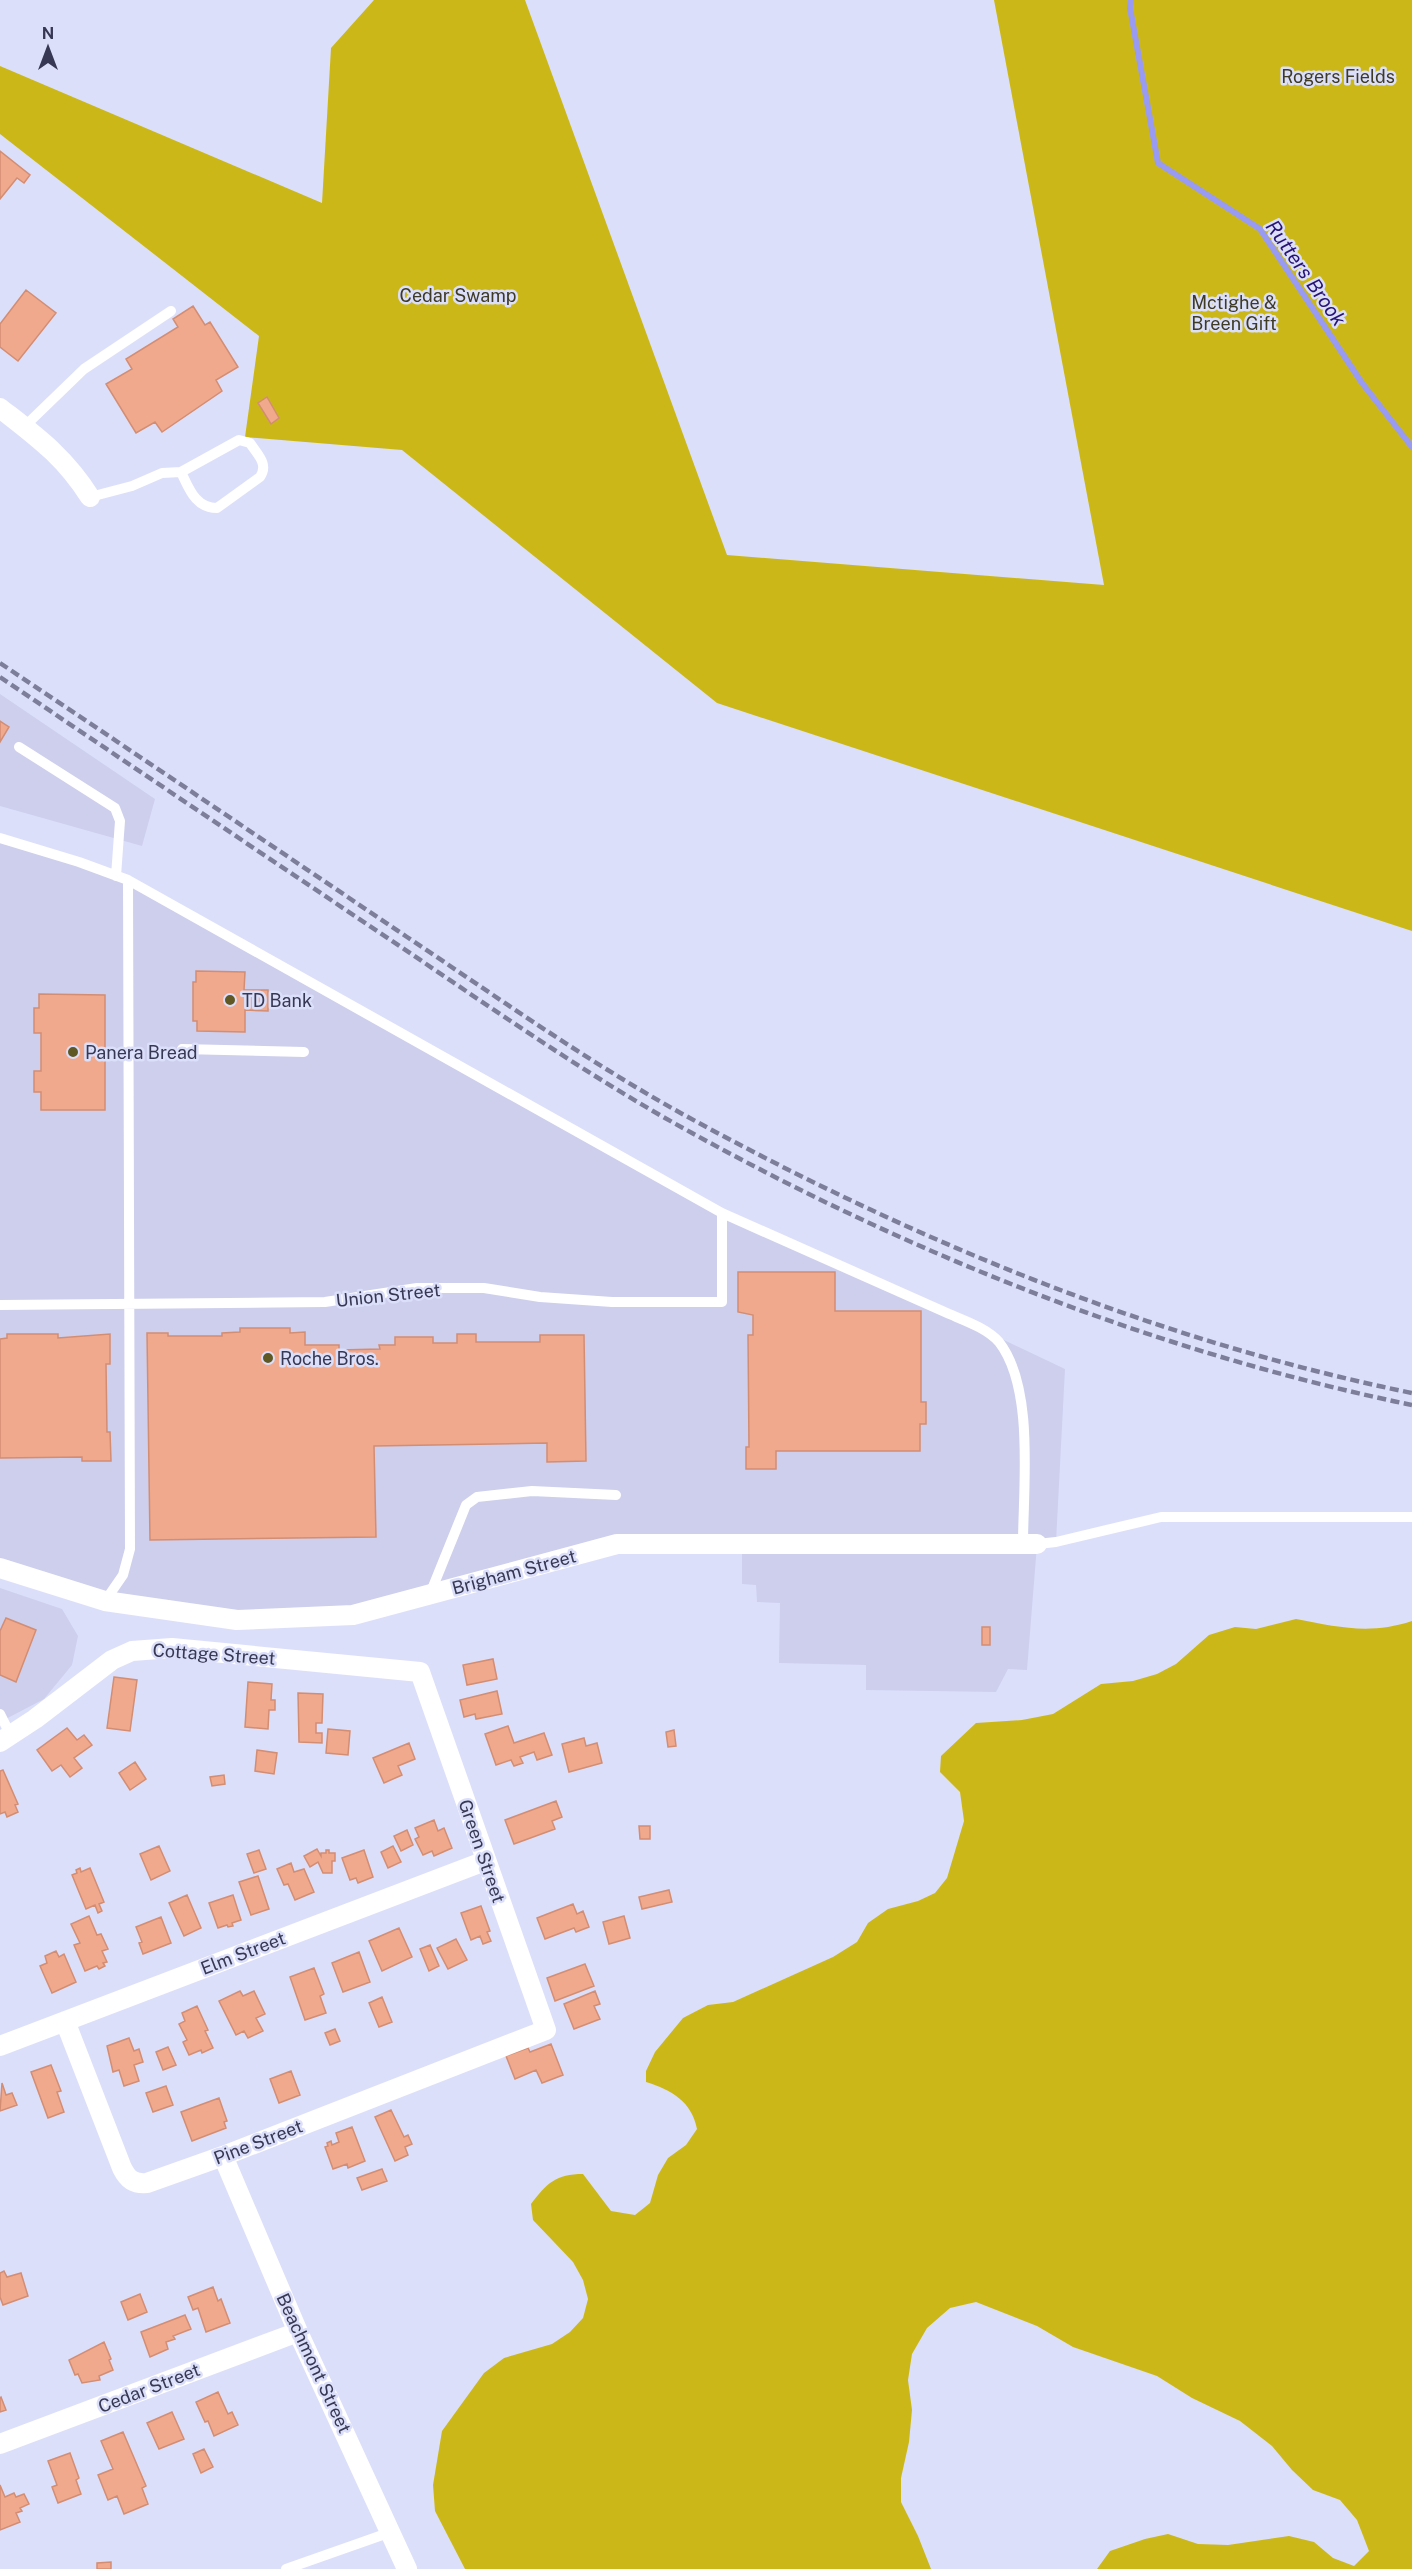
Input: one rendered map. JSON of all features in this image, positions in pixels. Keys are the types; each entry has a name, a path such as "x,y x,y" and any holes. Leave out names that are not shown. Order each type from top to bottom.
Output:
{"street":[{"path":"1,412 24,427 60,457 73,471 90,497"},
{"name":"Brigham Street","path":"0,1568 105,1601 237,1620 353,1615 617,1544 1030,1544"},
{"name":"Cottage Street","path":"5,1739 112,1660 144,1649 172,1648 420,1672"},
{"name":"Green Street","path":"420,1672 546,2030"},
{"name":"Elm Street","path":"0,2046 485,1861"},
{"name":"Pine Street","path":"65,2021 122,2168 132,2181 147,2183 224,2156 546,2030"},
{"name":"Beachmont Street","path":"224,2156 298,2332 406,2569"},
{"name":"Cedar Street","path":"0,2444 298,2332"}],"lane":[{"path":"24,427 84,369 171,311"},
{"path":"90,497 132,486 162,473 181,472 239,440 250,443 264,465 264,471 260,477 217,508 203,506 194,498 181,472"},
{"path":"19,747 115,808 120,821 116,876"},
{"path":"0,838 128,880 722,1213 947,1312 998,1341 1011,1363 1021,1400 1030,1544 1056,1542 1161,1517 1412,1517"},
{"path":"105,1601 123,1575 130,1549 128,880"},
{"path":"182,1049 304,1052"},
{"name":"Union Street","path":"0,1305 325,1302 417,1288 484,1288 540,1297 612,1302 722,1302 722,1213"},
{"path":"429,1594 466,1504 477,1497 532,1491 616,1495"},
{"path":"0,1713 5,1739"},
{"path":"286,2569 391,2532"}],"shaded area":[{"path":"0,694 155,799 142,846 0,806"},
{"path":"0,838 128,880 722,1213 947,1313 1065,1369 1056,1542 1037,1545 1027,1670 1008,1669 996,1692 866,1690 866,1665 779,1663 780,1603 757,1602 756,1585 742,1584 742,1544 617,1544 353,1615 237,1620 105,1601 0,1568"},
{"path":"0,1588 62,1609 78,1636 72,1665 44,1699 0,1722"}],"green space":[{"name":"Cedar Swamp","path":"374,0 525,0 727,555 1104,585 994,0 1412,0 1412,931 717,703 402,450 245,437 259,336 0,134 0,66 322,203 331,48"},
{"path":"1296,1619 1340,1627 1368,1629 1412,1621 1412,2569 1097,2569 1110,2551 1168,2534 1198,2544 1228,2545 1289,2536 1314,2542 1333,2558 1354,2566 1369,2551 1357,2520 1340,2500 1313,2490 1272,2446 1240,2421 1192,2398 1157,2376 1073,2347 1037,2326 976,2302 950,2308 927,2328 912,2354 908,2380 912,2410 909,2442 901,2478 901,2502 931,2569 465,2569 435,2511 433,2485 442,2431 484,2373 504,2358 552,2344 570,2332 583,2318 588,2299 583,2280 573,2262 533,2220 531,2204 547,2185 559,2178 574,2174 583,2174 611,2211 635,2215 650,2203 658,2175 668,2158 686,2145 697,2129 686,2104 672,2093 646,2082 646,2071 655,2052 683,2018 708,2005 733,2002 833,1957 857,1942 868,1923 888,1909 918,1901 935,1893 947,1878 964,1821 960,1792 940,1772 941,1756 976,1723 1022,1720 1053,1714 1101,1684 1133,1681 1157,1674 1176,1664 1209,1635 1235,1627 1256,1629"}],"building":[{"path":"0,151 30,175 24,183 17,178 0,199"},
{"path":"26,290 56,313 18,361 0,347 0,324"},
{"path":"193,306 205,325 210,322 238,367 216,380 222,391 162,432 155,422 136,433 106,384 132,369 126,359 178,327 173,319"},
{"path":"267,397 279,418 271,424 258,403"},
{"path":"0,721 9,727 0,742"},
{"name":"TD Bank","path":"196,971 245,972 244,990 268,990 268,1011 245,1010 245,1032 197,1031 197,1021 193,1021 193,982 196,982"},
{"name":"Panera Bread","path":"39,994 105,995 105,1110 41,1110 41,1092 34,1092 34,1071 41,1071 41,1033 34,1033 34,1008 39,1008"},
{"path":"738,1272 835,1272 835,1311 921,1311 921,1402 926,1402 926,1424 920,1424 920,1451 776,1451 776,1469 746,1469 746,1447 749,1447 748,1335 753,1335 753,1315 738,1312"},
{"path":"240,1328 290,1328 290,1333 305,1332 305,1345 339,1345 339,1350 380,1349 379,1345 395,1345 395,1337 433,1337 433,1343 457,1343 457,1334 476,1334 476,1342 540,1342 540,1335 584,1335 586,1461 547,1462 547,1443 374,1446 376,1537 150,1540 147,1333 168,1333 168,1336 222,1336 222,1333 240,1332"},
{"path":"7,1334 58,1334 58,1338 110,1334 110,1364 106,1364 107,1432 110,1432 111,1461 82,1461 82,1457 0,1458 0,1339 7,1338"},
{"path":"6,1618 36,1630 16,1682 0,1675 0,1631"},
{"path":"982,1627 990,1627 990,1645 982,1645"},
{"path":"493,1659 497,1679 467,1685 463,1665"},
{"path":"114,1677 137,1680 130,1731 107,1728"},
{"path":"248,1682 272,1684 271,1700 275,1700 275,1710 269,1710 268,1729 245,1727"},
{"path":"497,1691 502,1714 476,1719 475,1714 464,1717 460,1700"},
{"path":"298,1693 323,1694 322,1723 316,1723 316,1733 322,1733 322,1743 299,1742"},
{"path":"508,1726 514,1743 544,1733 552,1755 537,1760 534,1752 520,1757 523,1763 514,1766 511,1760 496,1765 485,1734"},
{"path":"67,1728 77,1740 84,1735 92,1745 74,1758 82,1768 70,1777 61,1765 52,1771 37,1750"},
{"path":"328,1729 350,1731 348,1755 326,1753"},
{"path":"674,1730 676,1746 668,1747 666,1732"},
{"path":"584,1738 586,1746 597,1743 602,1763 569,1772 562,1744"},
{"path":"409,1743 415,1759 398,1766 402,1775 384,1783 373,1758"},
{"path":"257,1750 277,1753 274,1774 255,1771"},
{"path":"135,1762 146,1779 130,1790 119,1773"},
{"path":"3,1770 18,1804 15,1805 18,1812 7,1817 5,1812 0,1814 0,1771"},
{"path":"224,1775 225,1784 212,1786 210,1777"},
{"path":"556,1801 562,1817 552,1821 555,1829 514,1844 505,1820"},
{"path":"434,1820 438,1831 444,1828 452,1848 434,1856 432,1851 423,1855 415,1839 419,1837 415,1828"},
{"path":"639,1826 650,1826 650,1839 640,1839"},
{"path":"407,1830 413,1845 401,1851 394,1836"},
{"path":"159,1846 170,1871 151,1880 140,1854"},
{"path":"393,1846 401,1862 388,1868 381,1852"},
{"path":"317,1849 321,1856 321,1853 326,1853 326,1850 329,1850 329,1853 335,1853 332,1873 323,1873 318,1862 310,1867 304,1856"},
{"path":"259,1850 266,1869 254,1873 247,1854"},
{"path":"364,1850 373,1877 358,1883 356,1878 350,1880 342,1858"},
{"path":"291,1863 294,1872 304,1869 314,1892 295,1900 288,1884 284,1885 277,1869"},
{"path":"80,1868 81,1872 90,1868 104,1902 99,1904 102,1911 98,1913 95,1905 86,1909 72,1875"},
{"path":"258,1876 269,1909 251,1915 239,1882"},
{"path":"669,1890 672,1902 642,1909 639,1897"},
{"path":"187,1895 201,1928 184,1936 169,1903"},
{"path":"233,1895 241,1920 232,1923 233,1926 218,1928 209,1903"},
{"path":"573,1904 577,1914 583,1911 589,1927 576,1932 574,1928 545,1939 537,1918"},
{"path":"481,1906 491,1941 483,1944 480,1936 471,1940 461,1913"},
{"path":"89,1916 97,1935 101,1934 108,1949 102,1951 107,1962 103,1963 105,1966 99,1969 97,1966 85,1971 74,1945 80,1943 71,1924"},
{"path":"624,1916 630,1938 609,1944 603,1922"},
{"path":"161,1917 171,1943 143,1954 139,1943 142,1942 136,1927"},
{"path":"399,1928 412,1957 382,1971 369,1941"},
{"path":"456,1939 467,1960 448,1969 437,1948"},
{"path":"430,1945 439,1966 429,1971 420,1949"},
{"path":"56,1951 59,1957 64,1954 76,1982 52,1993 40,1966 47,1963 45,1956"},
{"path":"359,1952 370,1982 343,1992 332,1963"},
{"path":"585,1964 594,1986 555,2001 547,1978"},
{"path":"314,1968 324,1994 320,1996 326,2013 305,2020 290,1977"},
{"path":"240,1991 243,1996 254,1991 265,2014 256,2018 263,2031 248,2038 244,2031 236,2035 219,2001"},
{"path":"595,1991 600,2004 594,2006 600,2019 574,2029 564,2004"},
{"path":"382,1997 392,2022 379,2027 369,2003"},
{"path":"197,2006 213,2048 189,2055 183,2042 187,2040 179,2024 185,2021 182,2013"},
{"path":"335,2029 340,2041 330,2045 325,2033"},
{"path":"129,2038 134,2051 139,2049 143,2062 134,2065 139,2081 124,2086 119,2070 113,2072 107,2046"},
{"path":"551,2044 563,2075 542,2083 536,2070 515,2079 506,2056 528,2048 530,2052"},
{"path":"168,2047 176,2065 163,2070 156,2052"},
{"path":"51,2065 61,2091 57,2092 64,2112 48,2118 31,2072"},
{"path":"291,2071 300,2095 279,2103 270,2079"},
{"path":"2,2083 6,2095 12,2093 17,2105 0,2111"},
{"path":"166,2086 173,2105 153,2112 146,2093"},
{"path":"219,2098 227,2121 224,2122 226,2128 192,2141 181,2112"},
{"path":"391,2110 404,2137 408,2135 412,2144 405,2147 408,2155 395,2161 375,2117"},
{"path":"352,2127 365,2161 348,2168 347,2164 333,2169 325,2147 331,2141 332,2145 339,2142 336,2133"},
{"path":"382,2169 387,2181 362,2190 357,2178"},
{"path":"4,2271 7,2277 21,2273 28,2296 3,2305 0,2297 0,2273"},
{"path":"213,2287 218,2301 221,2299 230,2323 206,2332 198,2308 193,2310 188,2297"},
{"path":"140,2294 147,2312 128,2320 121,2302"},
{"path":"185,2315 191,2329 173,2336 175,2339 166,2342 168,2349 150,2357 141,2332"},
{"path":"104,2342 113,2370 99,2376 100,2380 82,2383 78,2374 75,2375 69,2360"},
{"path":"218,2392 228,2414 232,2412 238,2425 214,2436 196,2402"},
{"path":"0,2398 6,2410 0,2412"},
{"path":"172,2412 184,2439 159,2449 147,2423"},
{"path":"123,2432 146,2486 142,2488 148,2504 124,2514 117,2496 108,2500 98,2475 113,2469 101,2441"},
{"path":"204,2449 213,2467 201,2473 193,2454"},
{"path":"70,2453 79,2478 76,2480 81,2494 58,2503 52,2487 57,2485 48,2461"},
{"path":"0,2485 5,2497 14,2493 16,2497 24,2494 29,2504 20,2508 22,2511 16,2513 20,2522 0,2530"},
{"path":"111,2562 111,2569 97,2569 97,2563"}],"waterway":[{"name":"Rutters Brook","path":"1131,0 1130,8 1158,163 1260,229 1362,383 1412,447"}],"railway":[{"path":"0,663 588,1057 661,1102 783,1167 957,1248 1135,1317 1319,1372 1412,1393"},
{"path":"0,677 581,1067 654,1112 777,1178 952,1260 1133,1329 1225,1358 1412,1405"}],"place":[{"name":"TD Bank","path":"230,1000"},
{"name":"Panera Bread","path":"73,1052"},
{"name":"Roche Bros.","path":"268,1358"}],"park label":[{"name":"Rogers Fields","path":"1338,76"},
{"name":"Mctighe & Breen Gift","path":"1234,312"}]}
